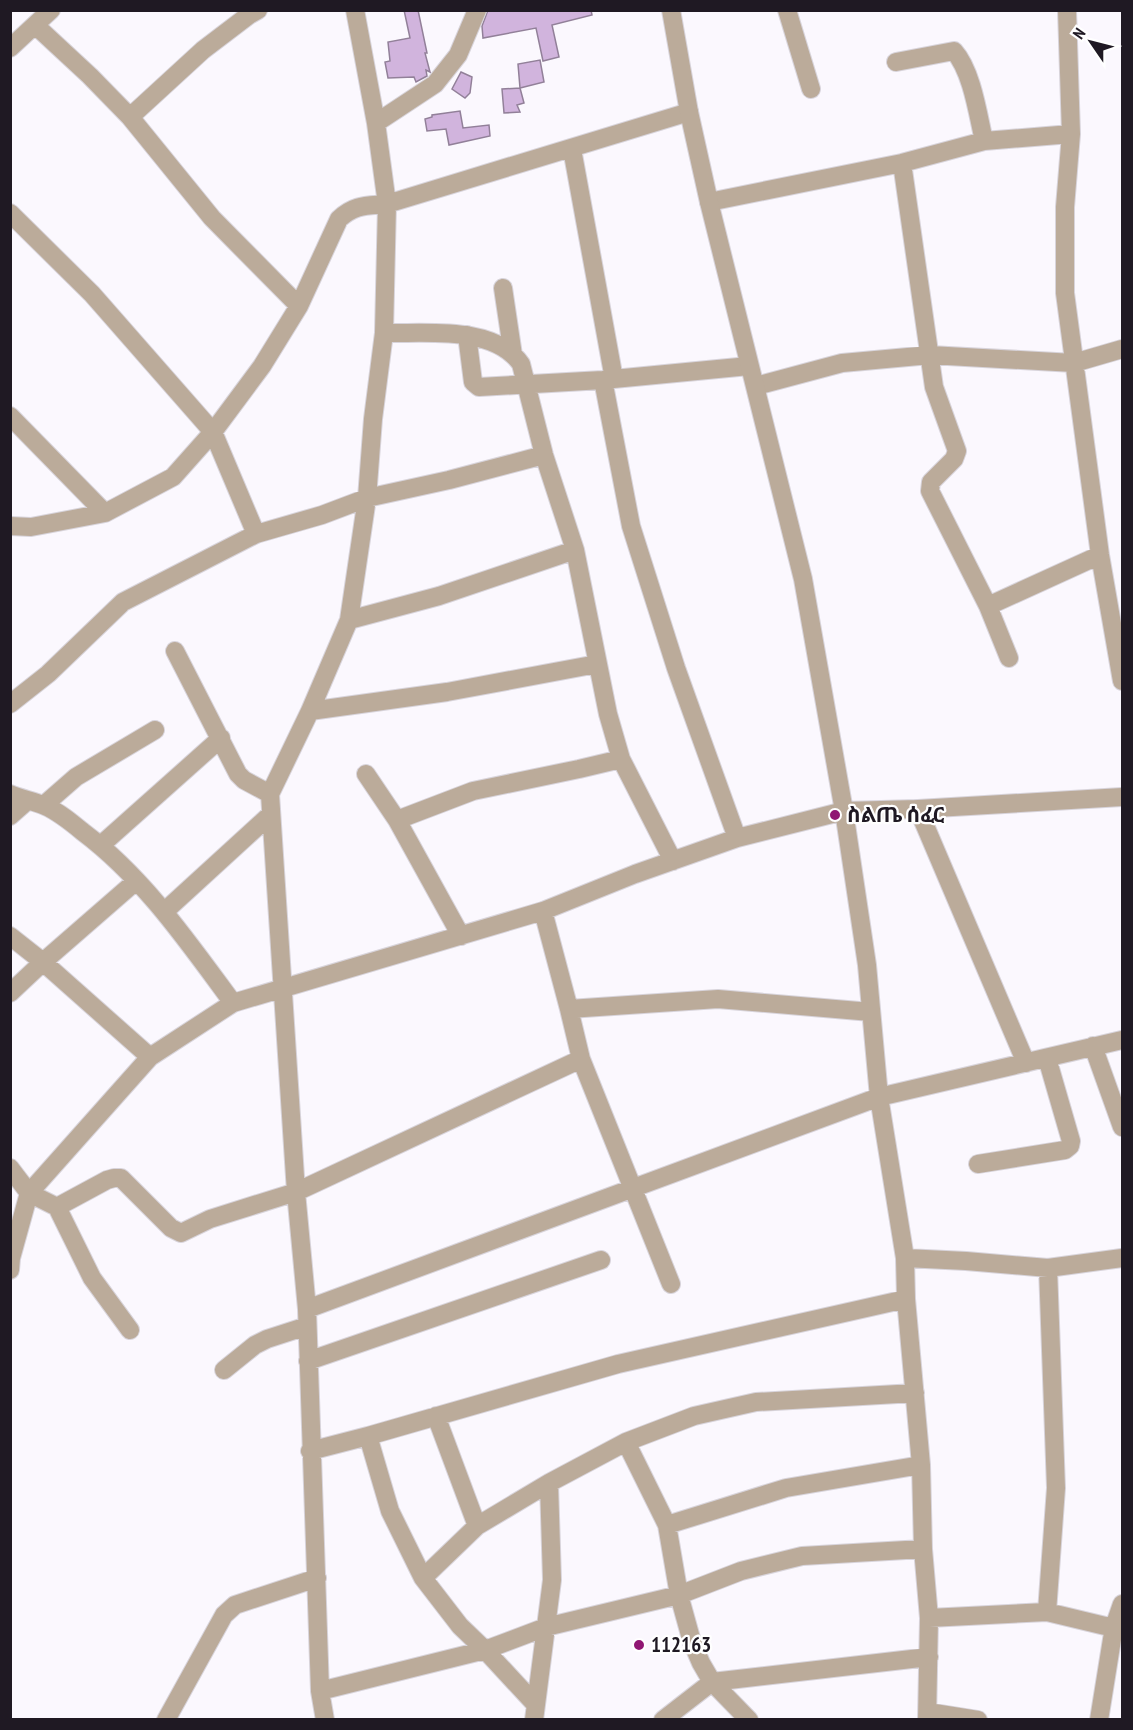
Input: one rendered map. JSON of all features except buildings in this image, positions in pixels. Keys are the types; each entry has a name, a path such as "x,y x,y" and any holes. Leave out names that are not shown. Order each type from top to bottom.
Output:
{"street":[{"path":"14,39 35,25 51,10"},
{"path":"130,117 203,50 258,10"},
{"path":"325,1719 320,1691 307,1317 270,794 310,711 349,620 367,498 373,419 384,333 387,204 376,123 355,10"},
{"path":"376,123 435,84 458,55 477,10"},
{"path":"671,10 689,112 709,202 803,579 844,811 867,965 879,1097 905,1258 906,1299 921,1465 923,1549 929,1618 927,1716 978,1719"},
{"path":"787,10 811,89"},
{"path":"1066,10 1071,134 1065,207 1065,293 1100,555 1120,654 1122,681"},
{"path":"35,25 130,117 212,218 299,306"},
{"path":"896,62 954,51 971,85 984,141"},
{"path":"10,526 31,527 105,513 173,477 213,432 262,366 299,306 339,219 357,207 387,204 689,112"},
{"path":"709,202 902,163 984,141 1071,134"},
{"path":"572,149 631,526 676,668 737,838"},
{"path":"902,163 934,387 957,455 931,482 930,491 988,606 1009,658"},
{"path":"10,213 92,294 213,432 256,534"},
{"path":"503,288 513,355"},
{"path":"384,333 467,335 485,339 513,355 521,364 544,455 575,550 608,714 621,759 674,861"},
{"path":"467,335 475,385 479,387 608,380 749,366"},
{"path":"756,386 842,363 930,355 1074,363 1122,349"},
{"path":"10,416 105,513"},
{"path":"10,704 48,674 123,602 256,534 322,515 367,498 544,455"},
{"path":"349,620 439,596 575,550"},
{"path":"988,606 1100,555"},
{"path":"175,651 238,774 244,780 270,794"},
{"path":"310,711 447,692 597,664"},
{"path":"10,816 27,800 76,777 155,730"},
{"path":"101,845 220,738"},
{"path":"397,820 473,791 579,770 621,759"},
{"path":"366,774 397,820 461,936"},
{"path":"10,1270 11,1258 29,1193 150,1057 233,1003 543,911 635,874 737,838 844,811 1122,797"},
{"path":"27,800 64,818 101,845 165,911 233,1003"},
{"path":"918,809 1026,1063"},
{"path":"165,911 270,815"},
{"path":"10,993 136,881"},
{"path":"543,911 581,1059 671,1284"},
{"path":"10,936 43,962 150,1057"},
{"path":"569,1009 718,999 871,1012"},
{"path":"224,1370 255,1345 307,1317 633,1186 879,1097 1122,1040"},
{"path":"1093,1046 1122,1127"},
{"path":"978,1164 1065,1150 1070,1146 1071,1141 1047,1058"},
{"path":"57,1207 107,1180 121,1179 171,1228 181,1233 210,1219 297,1192 581,1059"},
{"path":"10,1168 29,1193 57,1207 92,1278 130,1330"},
{"path":"905,1258 1048,1268 1122,1258"},
{"path":"308,1361 601,1260"},
{"path":"1047,1612 1056,1488 1048,1268"},
{"path":"310,1451 618,1364 906,1299"},
{"path":"423,1578 477,1526 549,1483 626,1442 694,1416 756,1402 915,1393"},
{"path":"436,1416 477,1526"},
{"path":"368,1436 390,1510 423,1578 460,1626 485,1650 535,1712"},
{"path":"626,1442 667,1525 680,1595 692,1642 701,1663 712,1682 749,1719"},
{"path":"667,1525 786,1488 921,1465"},
{"path":"535,1712 552,1580 549,1483"},
{"path":"320,1691 485,1650 546,1627 680,1595 741,1571 802,1556 923,1549"},
{"path":"165,1719 224,1615 235,1605 317,1578"},
{"path":"1099,1719 1122,1604"},
{"path":"929,1618 1047,1612 1118,1629"},
{"path":"663,1719 712,1682 929,1657"}],"place":[{"name":"ስልጤ ሰፈር","path":"835,815"},
{"name":"112163","path":"639,1645"}]}
